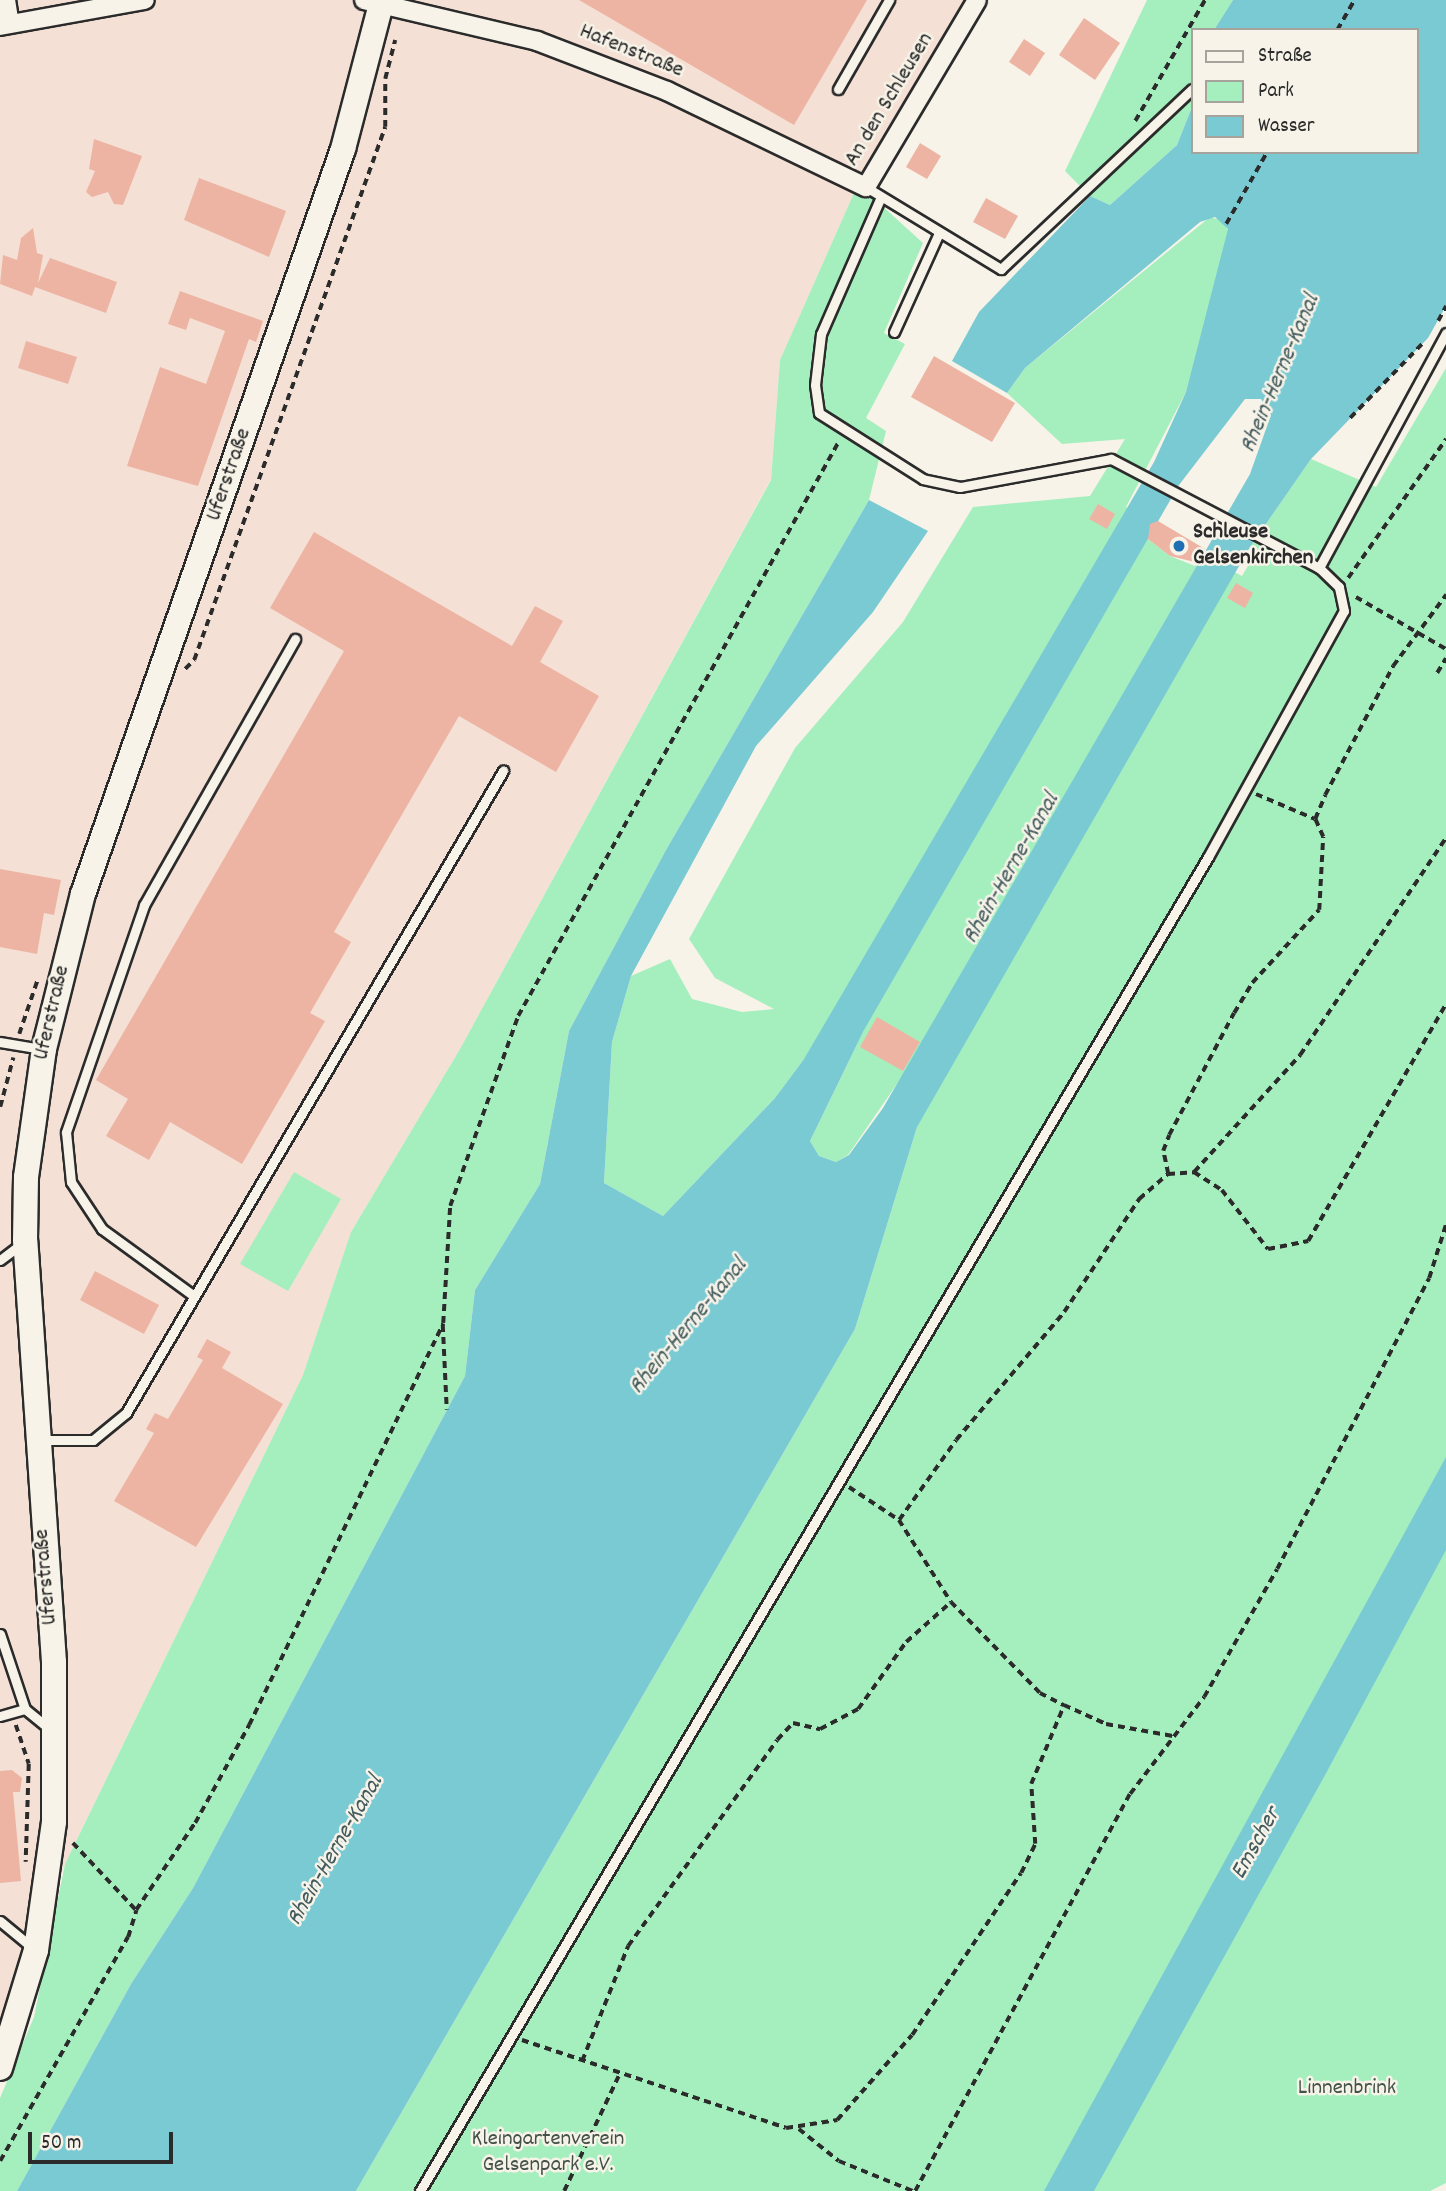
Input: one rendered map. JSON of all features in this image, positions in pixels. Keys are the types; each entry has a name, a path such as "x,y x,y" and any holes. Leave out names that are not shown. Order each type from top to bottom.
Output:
{"main road":[{"name":"Uferstraße","path":"0,2068 36,1950 54,1822 56,1734 35,1440 25,1241 44,1049 83,894 343,149 376,1"}],"street":[{"path":"6,0 5,25 145,0"},
{"name":"An den Schleusen","path":"873,193 977,0"},
{"name":"Hafenstraße","path":"376,1 550,46 667,91 873,193"}],"lane":[{"path":"838,89 889,0"},
{"path":"873,193 1001,270 1190,91"},
{"name":"An den Schleusen","path":"873,193 821,334 815,385 819,413 844,433 923,479 960,487 1111,459 1139,470 1219,516 1319,568 1342,591"},
{"path":"894,332 939,233"},
{"path":"1319,568 1446,333"},
{"path":"421,2191 509,2036 1246,790 1340,625 1342,591"},
{"path":"194,1296 102,1229 71,1182 66,1132 144,905 295,639"},
{"path":"35,1440 93,1440 125,1413 503,771"},
{"path":"0,1042 44,1049"},
{"path":"0,1260 25,1241"},
{"path":"0,1634 25,1709 56,1734"},
{"path":"0,1716 25,1709"},
{"path":"0,1921 36,1950"}],"path":[{"path":"1129,132 1205,0"},
{"path":"1338,28 1354,0"},
{"path":"178,677 194,660 385,127 386,79"},
{"path":"1226,224 1265,154"},
{"path":"1434,327 1446,306"},
{"path":"1350,418 1428,338"},
{"path":"447,1410 443,1323 450,1206 518,1016 844,433"},
{"path":"1446,439 1370,554 1342,591 1446,649"},
{"path":"1315,819 1415,630 1446,594"},
{"path":"1437,673 1446,658"},
{"path":"1168,1174 1163,1152 1169,1135 1234,1013 1252,983 1319,910 1323,837 1315,819 1246,790"},
{"path":"1194,1172 1330,1016 1446,838"},
{"path":"899,1520 964,1430 1063,1312 1139,1199 1168,1174 1194,1172 1222,1190 1268,1249 1308,1241 1446,1004"},
{"path":"509,2036 619,2075 799,2129 839,2161 914,2191 1130,1794 1204,1697 1295,1535 1429,1278 1446,1224"},
{"path":"0,2161 128,1937 136,1910 195,1823 249,1725 443,1323"},
{"path":"839,1480 899,1520 951,1602 1040,1693 1106,1724 1173,1736"},
{"path":"582,2061 628,1946 777,1740 793,1723 820,1729 858,1709 906,1642 951,1602"},
{"path":"799,2129 838,2120 853,2108 953,1980 1010,1895 1035,1844 1031,1784 1064,1705"},
{"path":"12,1713 29,1764 27,1867"},
{"path":"54,1822 136,1910"},
{"path":"564,2191 619,2075"}],"shaded area":[{"path":"0,0 976,0 858,184 780,360 771,479 460,1049 351,1232 303,1375 65,1864 0,2023"}],"green space":[{"path":"1147,0 1233,0 1215,28 1190,28 1190,112 1177,145 1110,205 1090,196 1065,171"},
{"path":"858,184 923,243 884,333 905,344 866,418 886,431 869,500 666,850 569,1031 540,1184 475,1290 465,1376 193,1888 131,1984 17,2191 0,2191 0,2098 34,2017 65,1864 303,1375 351,1232 460,1049 771,480 780,360"},
{"path":"1210,217 1223,221 1230,234 1186,392 1126,507 1150,524 1148,539 1170,556 1195,566 1206,557 1242,576 1256,552 1250,547 1311,459 1376,487 1446,368 1446,2183 1430,2191 356,2191 855,1329 917,1127 914,1059 848,1155 836,1162 819,1156 810,1141 864,1030 804,1059 775,1098 663,1216 604,1183 612,1042 631,976 670,959 692,999 742,1012 774,1009 715,978 689,939 795,748 903,622 973,507 1090,496 1125,439 1062,444 1007,393 1025,368"},
{"path":"294,1172 341,1199 288,1291 240,1264"}],"water":[{"name":"Rhein-Herne-Kanal","path":"1233,0 1446,0 1446,306 1428,338 1311,459 1250,547 917,1127 855,1329 356,2191 17,2191 131,1984 193,1888 465,1376 475,1290 540,1184 569,1031 666,850 869,500 928,531 873,612 756,746 631,976 612,1042 604,1183 663,1216 775,1098 804,1059 1154,462 1186,392 1228,229 1215,217 1200,222 1025,368 1007,393 952,361 979,312 1090,196 1110,205 1177,145 1190,112 1190,154 1418,154 1418,28 1215,28","holes":["1245,399 1261,399 1271,415 1250,474 883,1108 849,1155 836,1162 819,1156 810,1141 864,1030 1179,485"]},
{"name":"Emscher","path":"1446,1457 1446,1550 1324,1777 1094,2191 1044,2191"}],"building":[{"path":"579,0 867,0 794,125"},
{"path":"1084,18 1120,43 1095,80 1059,55"},
{"path":"1024,39 1045,53 1030,76 1009,62"},
{"path":"94,139 142,156 123,205 114,204 108,192 92,197 86,192 95,171 89,169"},
{"path":"920,143 941,156 927,179 906,167"},
{"path":"199,178 286,211 269,257 184,220"},
{"path":"986,198 1018,216 1005,239 973,222"},
{"path":"33,228 37,253 43,255 38,283 50,258 117,282 106,313 35,287 32,296 0,284 3,255 17,260 21,238"},
{"path":"180,291 263,321 256,342 249,339 198,486 127,466 160,367 206,384 225,331 190,318 186,330 168,324"},
{"path":"26,341 77,357 68,384 18,368"},
{"path":"934,356 1015,403 992,442 911,397"},
{"path":"1098,504 1115,514 1107,529 1089,519"},
{"name":"Schleuse Gelsenkirchen","path":"1158,521 1205,549 1203,564 1170,556 1148,539 1150,524"},
{"path":"314,532 512,646 535,606 563,621 540,662 599,696 556,772 459,716 334,932 351,942 310,1013 325,1021 242,1164 170,1122 149,1160 106,1136 128,1099 96,1080 344,651 270,608"},
{"path":"1236,583 1253,593 1245,608 1227,598"},
{"path":"0,869 61,880 54,915 44,913 37,954 0,947"},
{"path":"877,1017 920,1042 903,1071 860,1047"},
{"path":"95,1271 159,1305 144,1334 80,1300"},
{"path":"207,1339 231,1352 222,1368 283,1404 196,1547 114,1501 154,1433 146,1429 155,1413 168,1419 203,1360 197,1357"},
{"path":"12,1770 22,1778 20,1792 13,1792 21,1881 0,1883 0,1771"}],"place":[{"name":"Schleuse Gelsenkirchen","path":"1179,546"}],"park label":[{"name":"Linnenbrink","path":"1347,2089"},
{"name":"Kleingartenverein Gelsenpark e.V.","path":"548,2153"}]}
